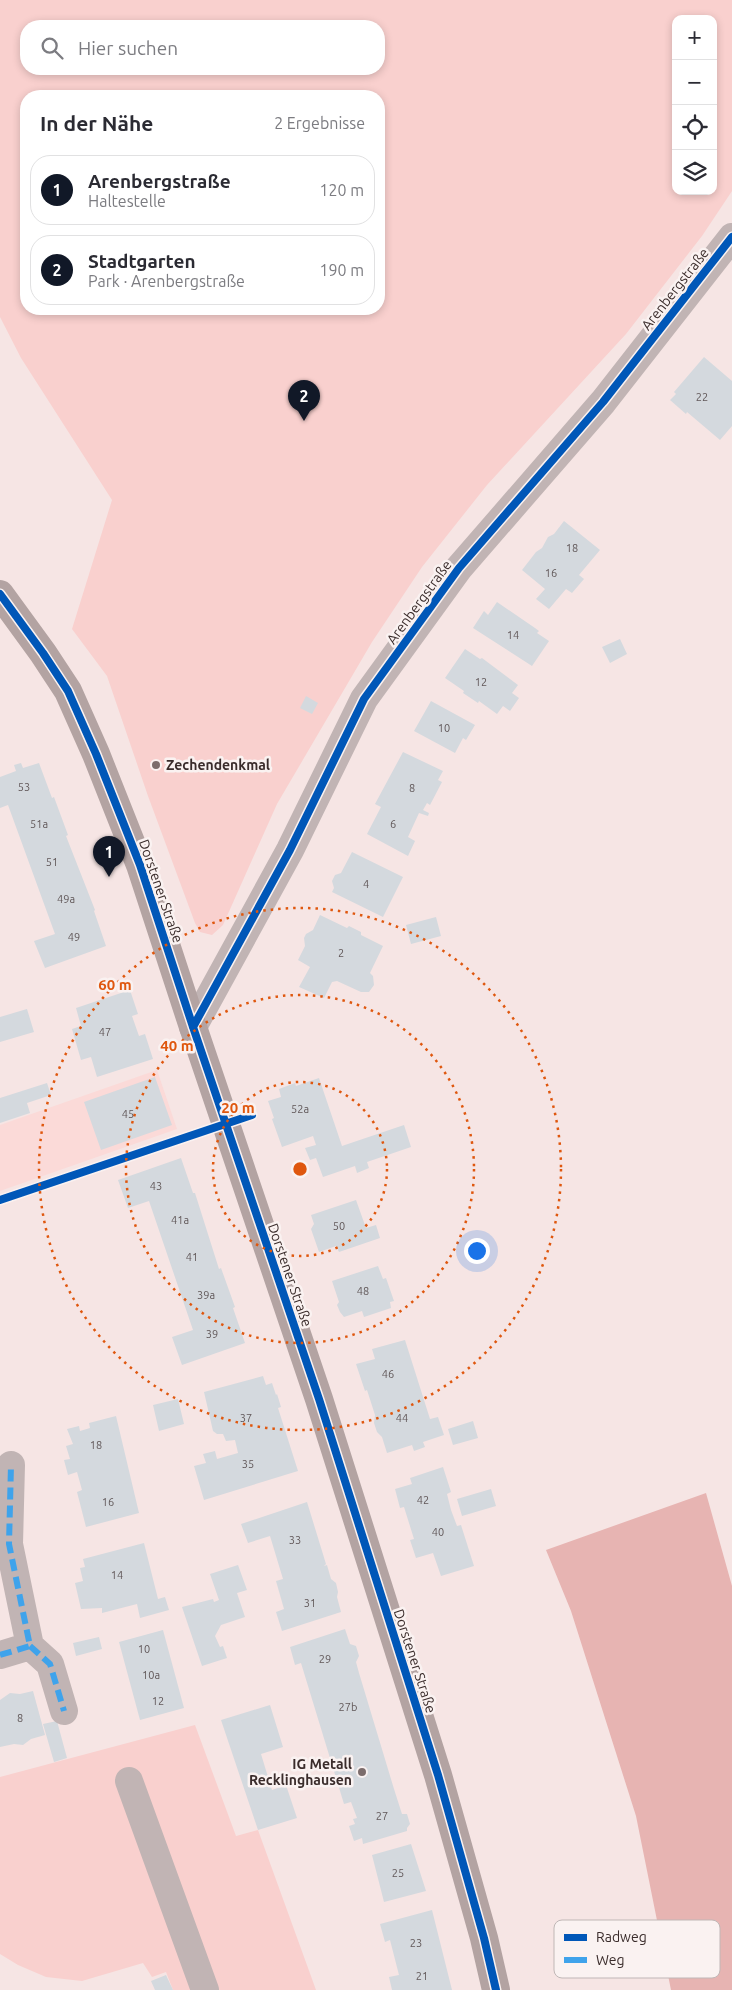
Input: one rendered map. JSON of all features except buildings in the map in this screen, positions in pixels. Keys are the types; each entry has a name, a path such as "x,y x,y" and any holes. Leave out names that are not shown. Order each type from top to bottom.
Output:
{"main road":[{"name":"Dorstener Straße","path":"0,594 28,631 68,691 140,865 319,1399 429,1747 484,1938 496,1990"}],"street":[{"name":"Arenbergstraße","path":"193,1027 290,850 364,699 459,568 603,402 732,237"},
{"path":"11,1465 9,1544 30,1646 50,1664 64,1711"},
{"path":"0,1655 30,1646"},
{"path":"129,1781 205,1990"}],"shaded area":[{"path":"0,0 732,0 732,191 702,236 626,334 487,485 422,567 372,642 277,804 223,925 212,935 200,932 195,923 148,796 107,676 72,629 112,500 21,358 0,317"},
{"path":"157,1070 177,1129 0,1191 0,1125"},
{"path":"706,1493 732,1586 732,1990 671,1990 669,1978 720,1978 720,1920 657,1920 636,1816 571,1611 546,1550"},
{"path":"195,1725 236,1836 258,1830 316,1990 173,1990 166,1972 152,1977 143,1963 82,1981 46,1977 18,1965 0,1954 0,1777"}],"marked path":[{"path":"0,1655 30,1646 9,1544 11,1465"},
{"path":"30,1646 50,1664 64,1711"}],"cycle path":[{"path":"193,1027 290,850 364,699 459,568 603,402 732,237"},
{"path":"0,594 68,691 96,754 140,865 319,1399 438,1775 484,1938 496,1990"},
{"path":"0,1200 252,1115"}],"place":[{"name":"Stadtgarten","path":"304,421"},
{"name":"Zechendenkmal","path":"156,765"},
{"name":"Arenbergstraße","path":"109,877"},
{"name":"IG Metall Recklinghausen","path":"362,1772"}]}
